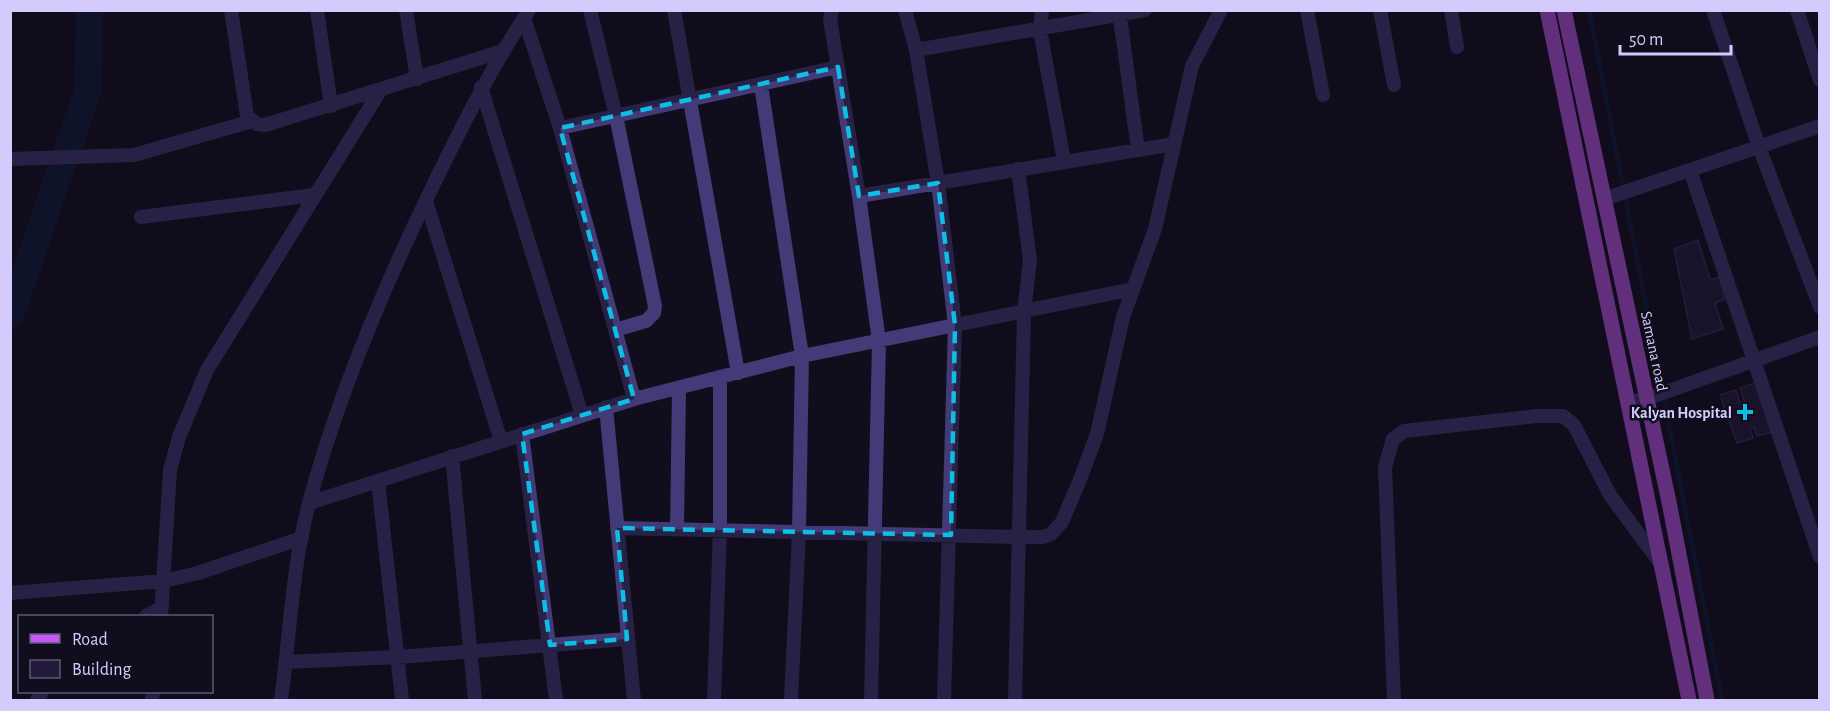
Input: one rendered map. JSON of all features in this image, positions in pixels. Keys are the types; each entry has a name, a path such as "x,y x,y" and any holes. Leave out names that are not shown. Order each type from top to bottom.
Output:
{"main road":[{"path":"1547,10 1689,700"},
{"name":"Samana road","path":"1564,10 1707,700"},
{"path":"1556,55 1572,52"}],"street":[{"path":"231,10 247,116 252,121 266,125 503,51"},
{"path":"317,10 331,106"},
{"path":"406,10 417,79"},
{"path":"590,10 616,116 655,306 651,318 615,330"},
{"path":"674,10 738,373"},
{"path":"832,10 830,19 859,196 879,341 871,700"},
{"path":"1042,10 1040,30 1064,161"},
{"path":"916,50 1145,10"},
{"path":"617,528 1019,537 1043,537 1051,534 1062,522 1097,434 1123,317 1155,229 1192,66 1221,10"},
{"path":"1307,10 1323,95"},
{"path":"1380,10 1394,85"},
{"path":"1450,10 1457,47"},
{"path":"1713,10 1759,147 1820,307"},
{"path":"1797,10 1820,80"},
{"path":"905,11 916,50 938,183 955,325 951,535 944,700"},
{"path":"1119,13 1138,150"},
{"path":"281,700 295,572 309,503 356,363 396,263 481,87 526,14"},
{"path":"526,14 560,128 634,399"},
{"path":"560,128 838,67"},
{"path":"761,85 802,356 799,531 791,700"},
{"path":"481,87 582,415"},
{"path":"161,612 166,499 170,470 189,409 207,370 380,91"},
{"path":"10,159 134,155 252,121"},
{"path":"1604,199 1820,126"},
{"path":"859,196 1174,144"},
{"path":"1015,700 1024,313 1030,260 1018,169"},
{"path":"1690,170 1820,557"},
{"path":"141,217 314,195"},
{"path":"426,201 501,441"},
{"path":"309,503 634,399 802,356 1024,313 1133,289"},
{"path":"1629,402 1670,391 1820,337"},
{"path":"714,700 720,530 720,378"},
{"path":"677,529 679,388"},
{"path":"606,407 634,700"},
{"path":"1394,700 1386,467 1393,439 1404,431 1537,416 1563,416 1574,425 1610,495 1662,566"},
{"path":"522,434 556,700"},
{"path":"452,456 475,700"},
{"path":"378,481 402,700"},
{"path":"10,593 164,581 198,573 302,538"},
{"path":"286,662 398,657 627,639"}],"highlighted area":[{"path":"838,67 859,196 938,183 955,325 951,535 617,528 627,639 550,645 522,434 634,399 560,128"}],"building":[{"path":"1698,240 1710,280 1719,277 1725,299 1715,303 1723,329 1692,339 1674,249"},
{"path":"1755,383 1772,432 1757,436 1754,427 1750,428 1753,438 1737,443 1720,395 1736,390 1741,405 1745,403 1740,388"}],"waterway":[{"path":"10,317 88,90 89,10"},
{"path":"1589,10 1722,700"}],"place":[{"name":"Kalyan Hospital","path":"1745,412"}]}
